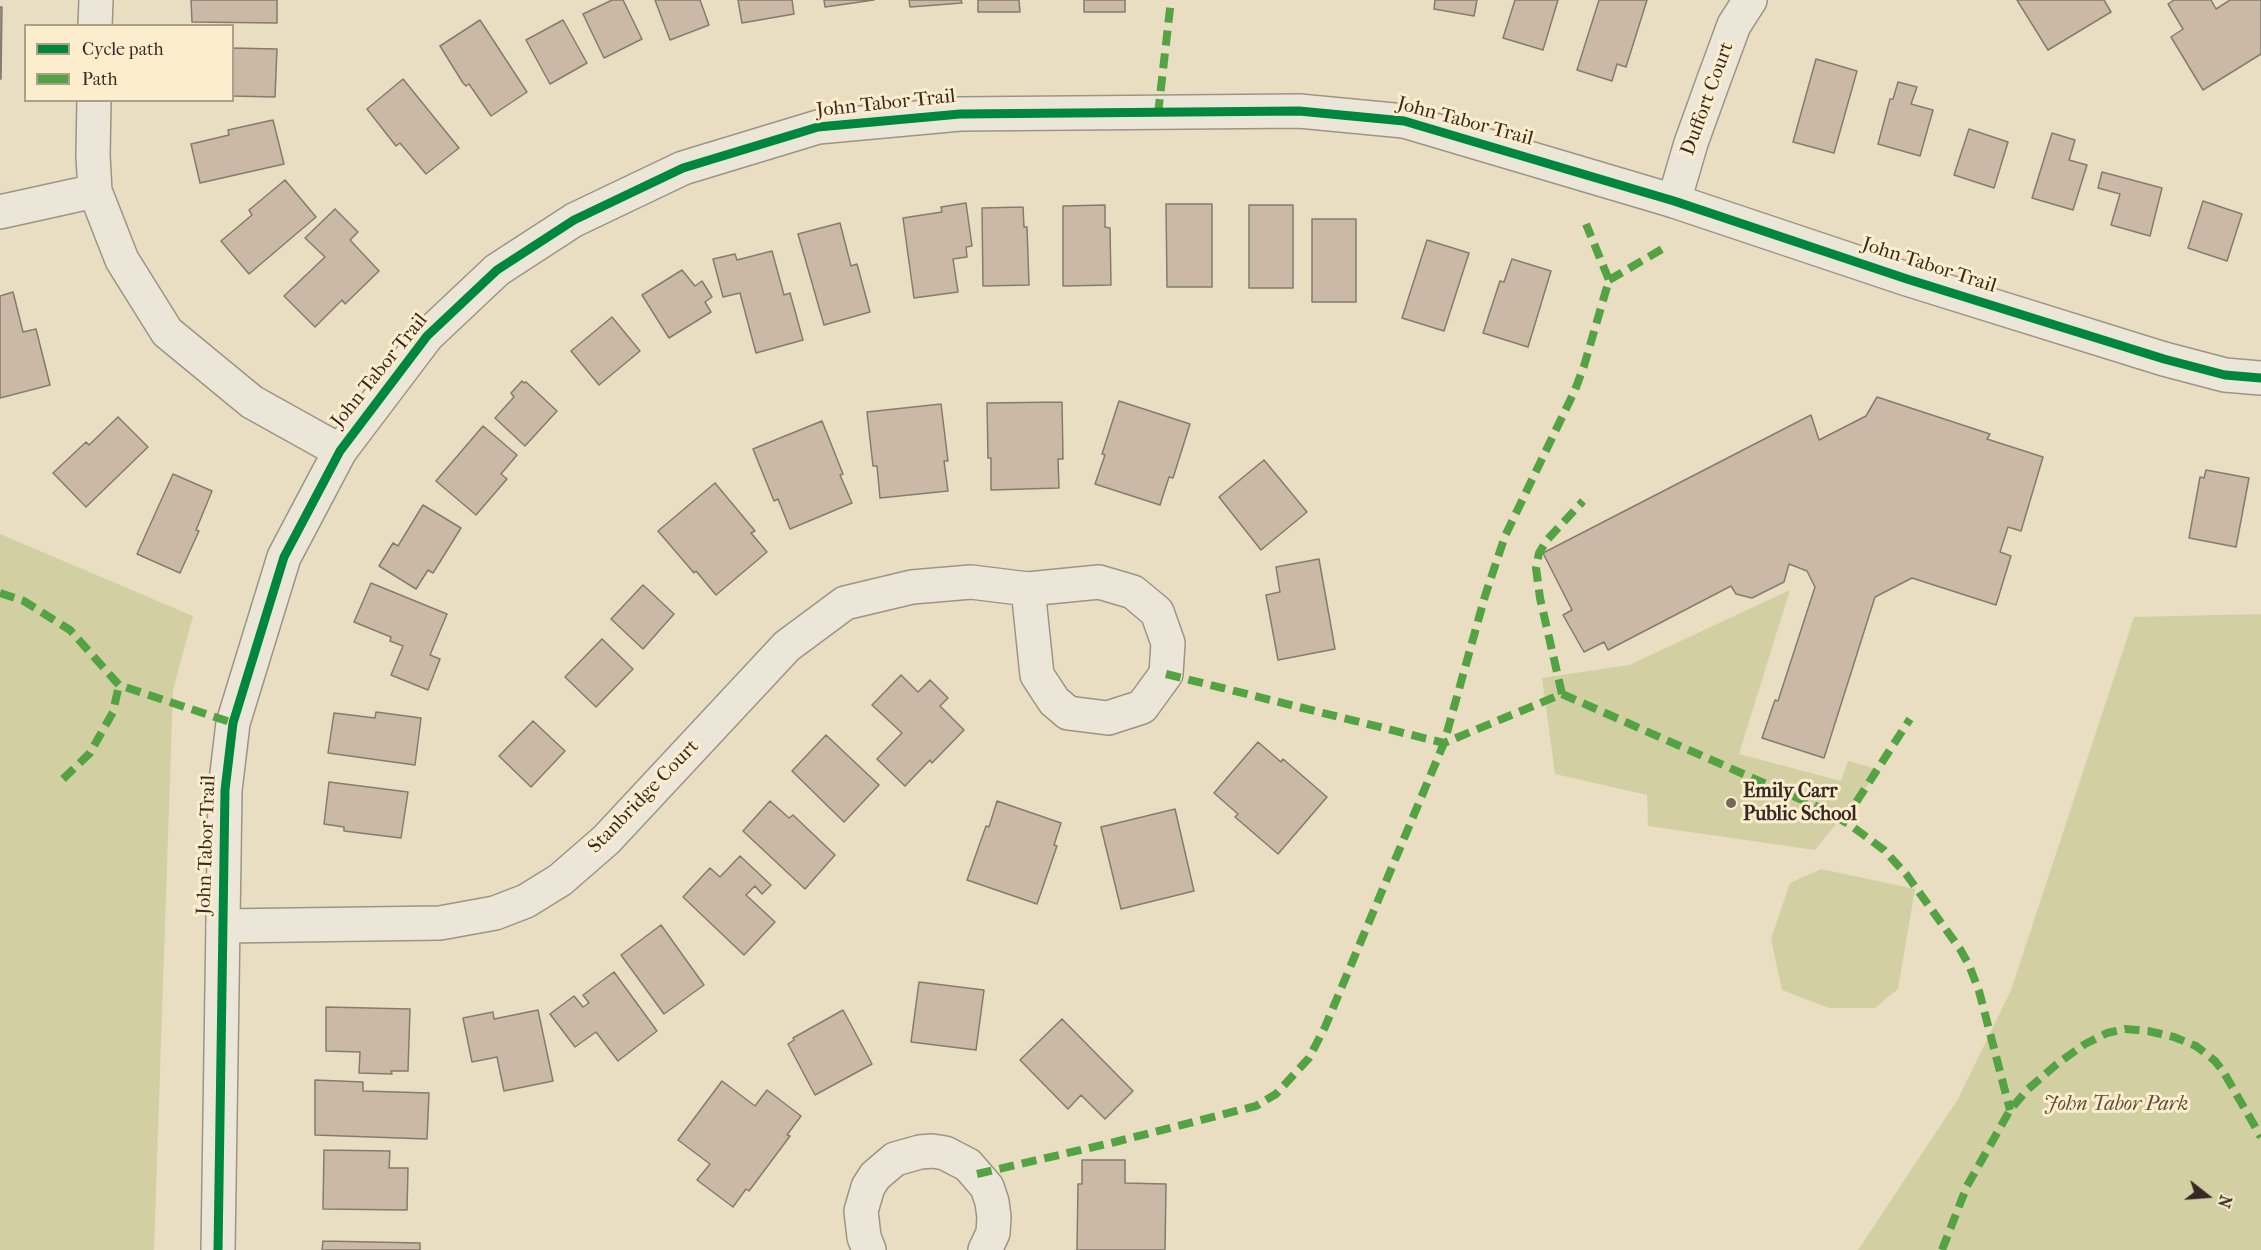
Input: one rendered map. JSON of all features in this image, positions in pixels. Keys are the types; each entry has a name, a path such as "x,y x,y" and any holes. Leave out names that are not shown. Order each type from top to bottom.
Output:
{"street":[{"path":"95,24 96,0"},
{"name":"Duffort Court","path":"1674,201 1690,143 1734,25 1749,0"},
{"path":"94,102 93,156 96,191 122,260 167,332 252,402 340,451"},
{"name":"John Tabor Trail","path":"218,1250 225,790 234,723 284,557 340,451 427,336 497,270 574,220 683,168 818,127 960,114 1299,111 1404,121 1674,201 1906,279 2155,356 2225,375 2261,378"},
{"path":"0,212 96,191"},
{"name":"Stanbridge Court","path":"223,926 440,923 495,913 526,901 560,880 606,840 788,646 845,603 924,586 971,582 1028,589 1099,582 1133,592 1157,612 1168,643 1166,674 1142,707 1108,718 1068,713 1054,701 1037,675 1028,589"},
{"path":"869,1250 864,1237 861,1211 868,1187 875,1176 895,1159 914,1153 932,1151 945,1154 968,1165 987,1187 994,1217 993,1233 985,1250"}],"green space":[{"path":"0,534 193,616 173,690 154,1250 0,1250"},
{"path":"1790,590 1739,754 1841,781 1848,761 1880,770 1815,850 1648,826 1647,795 1555,774 1542,678 1629,665"},
{"name":"John Tabor Park","path":"2261,614 2261,1250 1858,1250 1958,1099 2011,990 2134,617"},
{"path":"1821,869 1915,889 1898,989 1875,1008 1829,1008 1782,990 1771,939 1790,883"}],"building":[{"path":"191,0 277,0 277,23 192,22"},
{"path":"612,0 623,0 642,39 604,58 583,14"},
{"path":"655,0 700,0 709,25 670,40"},
{"path":"738,0 792,0 794,14 742,23"},
{"path":"824,0 874,0 825,7"},
{"path":"909,0 961,0 962,3 910,7"},
{"path":"978,0 1019,0 1020,12 978,12"},
{"path":"1084,0 1125,0 1125,12 1084,12"},
{"path":"1435,0 1477,0 1474,16 1434,9"},
{"path":"1515,0 1558,0 1543,50 1503,38"},
{"path":"1599,0 1647,0 1626,67 1617,64 1612,81 1577,70"},
{"path":"2017,0 2104,0 2111,12 2048,50"},
{"path":"2174,0 2211,0 2216,9 2230,0 2261,0 2261,54 2203,90 2171,37 2183,29 2168,4"},
{"path":"0,7 2,7 1,79 0,79"},
{"path":"480,20 527,92 491,116 469,84 466,86 463,83 440,46"},
{"path":"563,20 587,63 550,84 526,40"},
{"path":"234,48 277,49 275,97 234,96"},
{"path":"1816,59 1857,71 1834,153 1793,142"},
{"path":"403,79 459,148 426,174 400,143 396,146 367,109"},
{"path":"1898,82 1917,87 1911,104 1933,110 1920,156 1878,144 1890,99 1893,99"},
{"path":"273,120 284,164 200,183 191,144 229,135 228,130"},
{"path":"1969,129 2008,142 1994,188 1954,175"},
{"path":"2052,133 2075,140 2069,160 2087,165 2073,210 2032,198"},
{"path":"2102,172 2162,188 2150,236 2111,225 2120,194 2098,188"},
{"path":"285,180 316,217 249,274 221,241 252,215 249,210"},
{"path":"2203,201 2242,214 2227,261 2188,248"},
{"path":"966,203 972,246 966,247 967,257 953,259 958,292 914,298 903,218 942,212 941,207"},
{"path":"1166,204 1212,204 1212,287 1167,287"},
{"path":"1105,205 1105,227 1110,228 1111,285 1063,286 1063,206"},
{"path":"1249,205 1293,205 1293,288 1249,288"},
{"path":"1023,207 1024,227 1027,227 1029,285 983,286 982,208"},
{"path":"335,209 358,232 350,240 379,271 345,304 342,300 315,327 284,296 325,257 305,238"},
{"path":"1312,219 1356,219 1356,302 1312,302"},
{"path":"840,223 851,266 857,264 870,312 824,325 798,234"},
{"path":"1427,240 1469,253 1444,331 1402,318"},
{"path":"772,251 784,295 790,293 803,340 756,353 740,293 723,297 713,259 735,254 737,260"},
{"path":"1512,259 1551,271 1528,347 1483,333 1500,281 1504,282"},
{"path":"682,270 695,286 702,281 712,297 705,302 711,312 669,338 642,295"},
{"path":"13,292 23,332 36,329 50,385 0,398 0,296"},
{"path":"612,317 640,351 599,385 571,351"},
{"path":"522,381 526,382 557,411 525,446 495,418 514,397 511,393"},
{"path":"1877,397 1990,434 1987,439 2043,457 2021,531 2008,527 2000,552 2011,556 1996,605 1912,578 1875,597 1824,758 1762,738 1775,700 1778,701 1815,587 1807,571 1789,564 1784,582 1752,598 1736,594 1731,586 1608,650 1604,642 1584,652 1563,615 1572,610 1543,553 1811,415 1819,440 1866,416"},
{"path":"1119,401 1190,424 1173,478 1169,477 1160,505 1095,484"},
{"path":"1062,402 1063,459 1058,459 1059,488 991,490 987,403"},
{"path":"941,404 948,461 944,461 948,491 880,498 877,466 873,466 867,412"},
{"path":"118,417 148,447 86,507 53,473 86,442 89,445"},
{"path":"822,421 852,503 790,529 778,499 774,501 753,449"},
{"path":"483,426 517,455 501,474 507,479 476,515 436,481"},
{"path":"1264,460 1307,512 1261,550 1219,497"},
{"path":"2206,470 2249,478 2236,547 2189,538 2200,477 2204,478"},
{"path":"173,474 212,491 196,530 199,531 180,573 137,554"},
{"path":"715,483 755,531 751,533 767,552 716,595 658,531"},
{"path":"423,505 461,528 433,573 428,570 416,589 379,566 393,543 398,546"},
{"path":"1319,559 1335,649 1278,660 1266,595 1280,592 1276,567"},
{"path":"371,583 447,614 430,655 440,659 428,690 391,675 403,646 390,641 391,637 354,622"},
{"path":"643,585 674,614 643,649 611,619"},
{"path":"602,639 633,669 596,707 565,677"},
{"path":"901,675 918,692 930,680 948,698 940,706 964,730 932,763 930,760 905,786 877,759 902,733 872,705"},
{"path":"376,712 421,718 415,765 328,753 334,713 375,718"},
{"path":"533,721 565,751 531,787 499,756"},
{"path":"826,735 879,785 844,822 792,771"},
{"path":"1258,742 1281,762 1283,759 1327,797 1278,854 1235,817 1238,814 1214,793"},
{"path":"329,782 408,792 401,838 344,831 344,827 324,824"},
{"path":"770,801 789,818 793,815 835,855 805,889 743,831"},
{"path":"997,801 1061,823 1054,845 1057,846 1037,904 967,880"},
{"path":"1175,809 1194,891 1121,909 1101,827"},
{"path":"740,856 771,885 762,894 755,886 746,895 775,922 744,955 683,897 710,868 720,877"},
{"path":"661,925 704,985 664,1014 621,955"},
{"path":"614,972 657,1031 618,1061 596,1032 575,1047 550,1014 574,996 583,1007 589,1003 583,995"},
{"path":"919,982 984,990 976,1050 911,1042"},
{"path":"326,1007 410,1009 408,1071 391,1071 392,1074 359,1073 360,1052 326,1051"},
{"path":"538,1010 553,1081 504,1091 497,1057 472,1062 463,1018 493,1012 494,1019"},
{"path":"843,1010 872,1064 815,1095 788,1044 794,1040 793,1038"},
{"path":"1062,1019 1133,1091 1105,1119 1081,1095 1068,1109 1020,1060"},
{"path":"315,1080 363,1082 363,1091 429,1093 427,1139 315,1135"},
{"path":"722,1081 755,1106 767,1090 801,1116 787,1135 790,1136 749,1191 746,1189 733,1207 697,1180 710,1164 678,1140"},
{"path":"324,1150 390,1151 389,1168 408,1168 407,1210 323,1209"},
{"path":"1082,1160 1125,1160 1125,1183 1166,1184 1165,1250 1077,1250 1078,1184 1082,1184"},
{"path":"323,1241 420,1243 420,1250 322,1250"}],"marked path":[{"path":"1158,114 1171,0"},
{"path":"977,1174 1256,1106 1276,1094 1309,1058 1325,1027 1444,743 1485,596 1505,536 1575,390 1584,366 1609,280 1586,224"},
{"path":"1609,280 1664,248"},
{"path":"1562,694 1540,598 1536,568 1539,553 1547,540 1583,501"},
{"path":"0,593 24,601 70,630 119,685 233,723"},
{"path":"1166,674 1444,743 1562,694 1825,810 1884,850 1906,874 1960,949 1979,991 2010,1110"},
{"path":"63,779 90,753 113,712 119,685"},
{"path":"1844,821 1910,719"},
{"path":"1942,1250 1967,1186 2010,1110 2027,1090 2057,1064 2085,1044 2107,1033 2125,1029 2148,1031 2174,1037 2196,1046 2215,1061 2223,1071 2261,1137"}],"cycle path":[{"path":"218,1250 225,790 233,723 284,557 340,451 427,336 497,270 574,220 683,168 818,127 960,114 1299,111 1404,121 1674,201 1907,279 2164,359 2225,375 2261,378"}],"place":[{"name":"Emily Carr Public School","path":"1731,803"}]}
